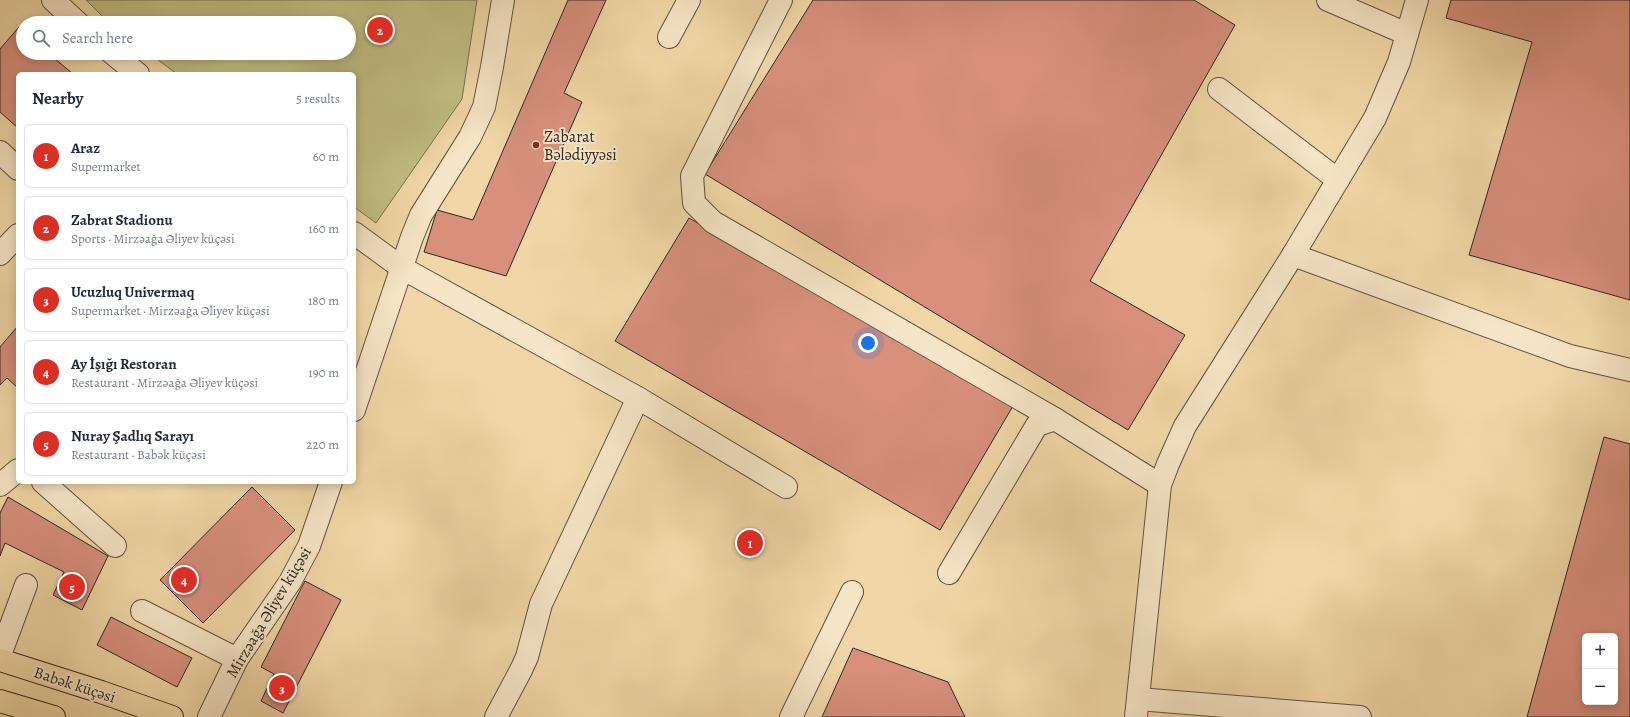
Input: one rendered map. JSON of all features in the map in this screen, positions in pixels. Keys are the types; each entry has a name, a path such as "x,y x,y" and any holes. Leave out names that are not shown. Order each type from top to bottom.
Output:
{"main road":[{"name":"Babək küçəsi","path":"0,660 101,692 172,717"},
{"path":"0,701 54,717"}],"street":[{"path":"53,0 70,16"},
{"path":"356,404 412,237 421,215 470,137 484,107 503,0"},
{"path":"669,37 689,0"},
{"path":"781,0 692,176 694,203 713,222 1055,419 1160,485"},
{"path":"1328,0 1407,34"},
{"path":"1360,717 1137,708 1160,485 1168,464 1185,426 1293,255 1375,118 1399,62 1417,0"},
{"path":"121,60 136,72"},
{"path":"1220,89 1338,180"},
{"path":"0,152 16,167"},
{"path":"356,234 402,268 638,398 786,487"},
{"path":"0,254 16,237"},
{"path":"1293,255 1570,356 1630,370"},
{"path":"496,717 527,657 541,604 638,398"},
{"path":"949,572 1037,425 1055,419"},
{"path":"0,485 16,472"},
{"path":"45,484 115,546"},
{"name":"Mirzəağa Əliyev küçəsi","path":"209,717 237,659 290,582 309,546 330,484"},
{"path":"0,656 26,585"},
{"path":"791,717 852,592"},
{"path":"142,611 237,659"}],"shaded area":[{"path":"86,0 477,0 462,99 376,223 356,208 356,72 174,72 158,60 356,60 356,16 102,16"}],"building":[{"path":"568,0 606,0 564,93 582,102 506,276 424,252 437,210 473,220"},
{"path":"813,0 1194,0 1235,25 1090,281 1185,335 1128,430 705,174"},
{"path":"1451,0 1630,0 1630,300 1469,255 1532,42 1446,18"},
{"path":"16,30 16,60 56,60 71,72 16,72 16,126 0,112 0,49"},
{"path":"689,218 1013,406 940,530 615,341"},
{"path":"16,328 16,386 7,378 0,385 0,347"},
{"path":"1604,437 1630,444 1630,717 1527,717"},
{"path":"252,487 295,530 203,623 160,580"},
{"path":"8,497 108,556 82,610 53,595 64,572 5,543 0,556 0,513"},
{"path":"305,581 341,600 283,713 261,701 274,674 261,667"},
{"path":"111,617 192,658 177,687 97,645"},
{"path":"853,648 948,682 965,717 822,717"}],"place":[{"name":"Zabrat Stadionu","path":"380,30"},
{"name":"Zabarat Bələdiyyəsi","path":"536,145"},
{"name":"Araz","path":"750,543"},
{"name":"Ay İşığı Restoran","path":"184,580"},
{"name":"Nuray Şadlıq Sarayı","path":"72,587"},
{"name":"Ucuzluq Univermaq","path":"282,688"}]}
